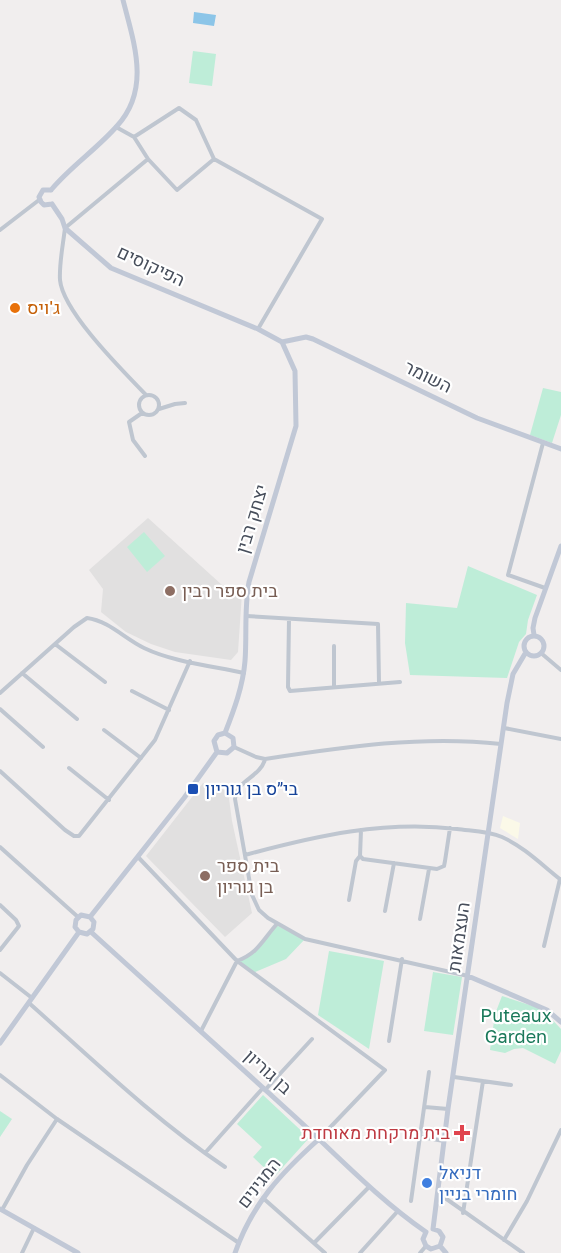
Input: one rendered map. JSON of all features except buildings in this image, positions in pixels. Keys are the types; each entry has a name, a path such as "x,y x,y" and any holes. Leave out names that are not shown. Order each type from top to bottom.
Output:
{"street":[{"path":"39,200 44,205 54,197 66,172 116,127 128,112 137,87 135,47 123,0"},
{"path":"134,137 179,108 196,120 214,159 322,219 258,329 282,342"},
{"path":"116,127 134,137 148,159 177,190 214,159"},
{"path":"148,159 65,228 60,281 72,309 117,365 146,395 155,397 159,402 159,409"},
{"path":"0,230 39,200 39,195 43,190 54,197"},
{"name":"הפיקוסים","path":"54,197 65,228 111,268 258,329"},
{"name":"השומר","path":"282,342 306,337 313,339 477,418 561,449"},
{"name":"יצחק רבין","path":"225,733 244,674 245,616 249,582 296,426 295,371 282,342"},
{"path":"146,395 138,405 142,413 151,416 159,409 185,403"},
{"path":"142,413 129,422 133,440 145,456"},
{"path":"543,443 508,575 545,588"},
{"path":"534,635 533,624 561,546"},
{"path":"245,616 378,624 379,682"},
{"path":"0,693 54,644 87,618 104,623 143,648 244,674"},
{"path":"289,619 288,687 290,691 400,682"},
{"path":"534,635 540,637 544,642 541,653 535,656 526,652 524,646 525,640 534,635"},
{"path":"54,644 105,682"},
{"path":"334,646 334,687"},
{"name":"העצמאות","path":"433,1229 436,1192 501,744 512,681 526,652"},
{"path":"541,653 561,670"},
{"path":"0,771 64,830 74,836 79,836 155,740 190,661"},
{"path":"22,673 77,719"},
{"path":"132,691 169,710"},
{"path":"0,709 43,747"},
{"path":"504,728 561,739"},
{"path":"104,730 141,758"},
{"path":"218,752 214,741 218,735 225,733 233,738 234,747"},
{"path":"234,747 265,759 384,743 465,740 501,744"},
{"path":"218,752 227,753 234,747"},
{"path":"90,916 218,752"},
{"path":"265,759 261,768 238,788 235,794 254,903 259,910 276,925 305,939 468,975 547,1010 561,1022"},
{"path":"69,768 109,800"},
{"path":"245,855 296,841 360,830 422,825 489,832 522,849 561,880 544,946"},
{"path":"360,856 363,859 436,869 444,866 450,828"},
{"path":"349,900 356,861 360,856 360,830"},
{"path":"0,847 78,917"},
{"path":"138,857 237,961 385,1070 319,1139"},
{"path":"385,911 394,863"},
{"path":"420,919 429,869"},
{"path":"0,905 16,920 19,926 0,950"},
{"path":"90,916 94,922 91,932 87,934 79,932 75,927 78,917 90,916"},
{"path":"201,1032 237,961 257,950 276,925"},
{"path":"0,1044 79,932"},
{"name":"בן גוריון","path":"91,932 369,1187 426,1232"},
{"path":"389,1041 402,959"},
{"path":"0,973 116,1080 225,1167"},
{"path":"205,1153 312,1039"},
{"path":"411,1201 429,1072"},
{"path":"0,1075 57,1119 238,1243"},
{"path":"453,1077 512,1084"},
{"path":"463,1213 483,1081"},
{"path":"425,1107 448,1110"},
{"path":"57,1119 1,1209 77,1253"},
{"path":"504,1240 527,1200 561,1130"},
{"path":"421,1137 444,1141"},
{"name":"המגינים","path":"235,1253 262,1197 319,1139"},
{"path":"314,1243 369,1187"},
{"path":"436,1192 523,1253"},
{"path":"262,1197 325,1253"},
{"path":"360,1253 398,1212"},
{"path":"22,1253 34,1227"},
{"path":"433,1229 441,1234 443,1240 440,1246 431,1249 426,1246 423,1239 426,1232 433,1229"},
{"path":"420,1253 426,1246"},
{"path":"440,1246 446,1253"}],"shaded area":[{"name":"בית ספר רבין","path":"148,518 222,585 242,593 238,652 231,660 175,652 151,644 126,632 101,612 103,589 89,570"},
{"name":"בית ספר בן גוריון","path":"203,783 228,791 232,821 252,913 225,937 146,856"},
{"path":"503,816 520,823 518,839 500,828"}],"green space":[{"path":"193,51 216,54 212,86 189,83"},
{"path":"543,388 561,392 561,415 552,443 530,435"},
{"path":"144,532 165,556 147,572 127,547"},
{"path":"468,566 537,595 528,620 526,634 519,642 507,678 410,675 405,643 406,603 457,608"},
{"path":"276,925 305,939 286,959 253,973 237,961 249,956"},
{"path":"329,951 384,961 369,1049 318,1015"},
{"path":"433,972 462,977 453,1035 424,1031"},
{"name":"Puteaux Garden","path":"502,996 542,1009 561,1029 561,1051 555,1064 523,1048 505,1053 490,1050 495,1014"},
{"path":"263,1095 309,1138 274,1177 253,1157 262,1147 237,1124"},
{"path":"0,1111 12,1119 0,1137"}],"water":[{"path":"194,12 216,15 214,26 193,23"}],"place":[{"name":"ג'ויס","path":"15,308"},
{"name":"בית ספר רבין","path":"170,591"},
{"name":"בי״ס בן גוריון","path":"193,789"},
{"name":"בית ספר בן גוריון","path":"205,876"},
{"name":"בית מרקחת מאוחדת","path":"462,1133"},
{"name":"דניאל חומרי בניין","path":"427,1183"}]}
